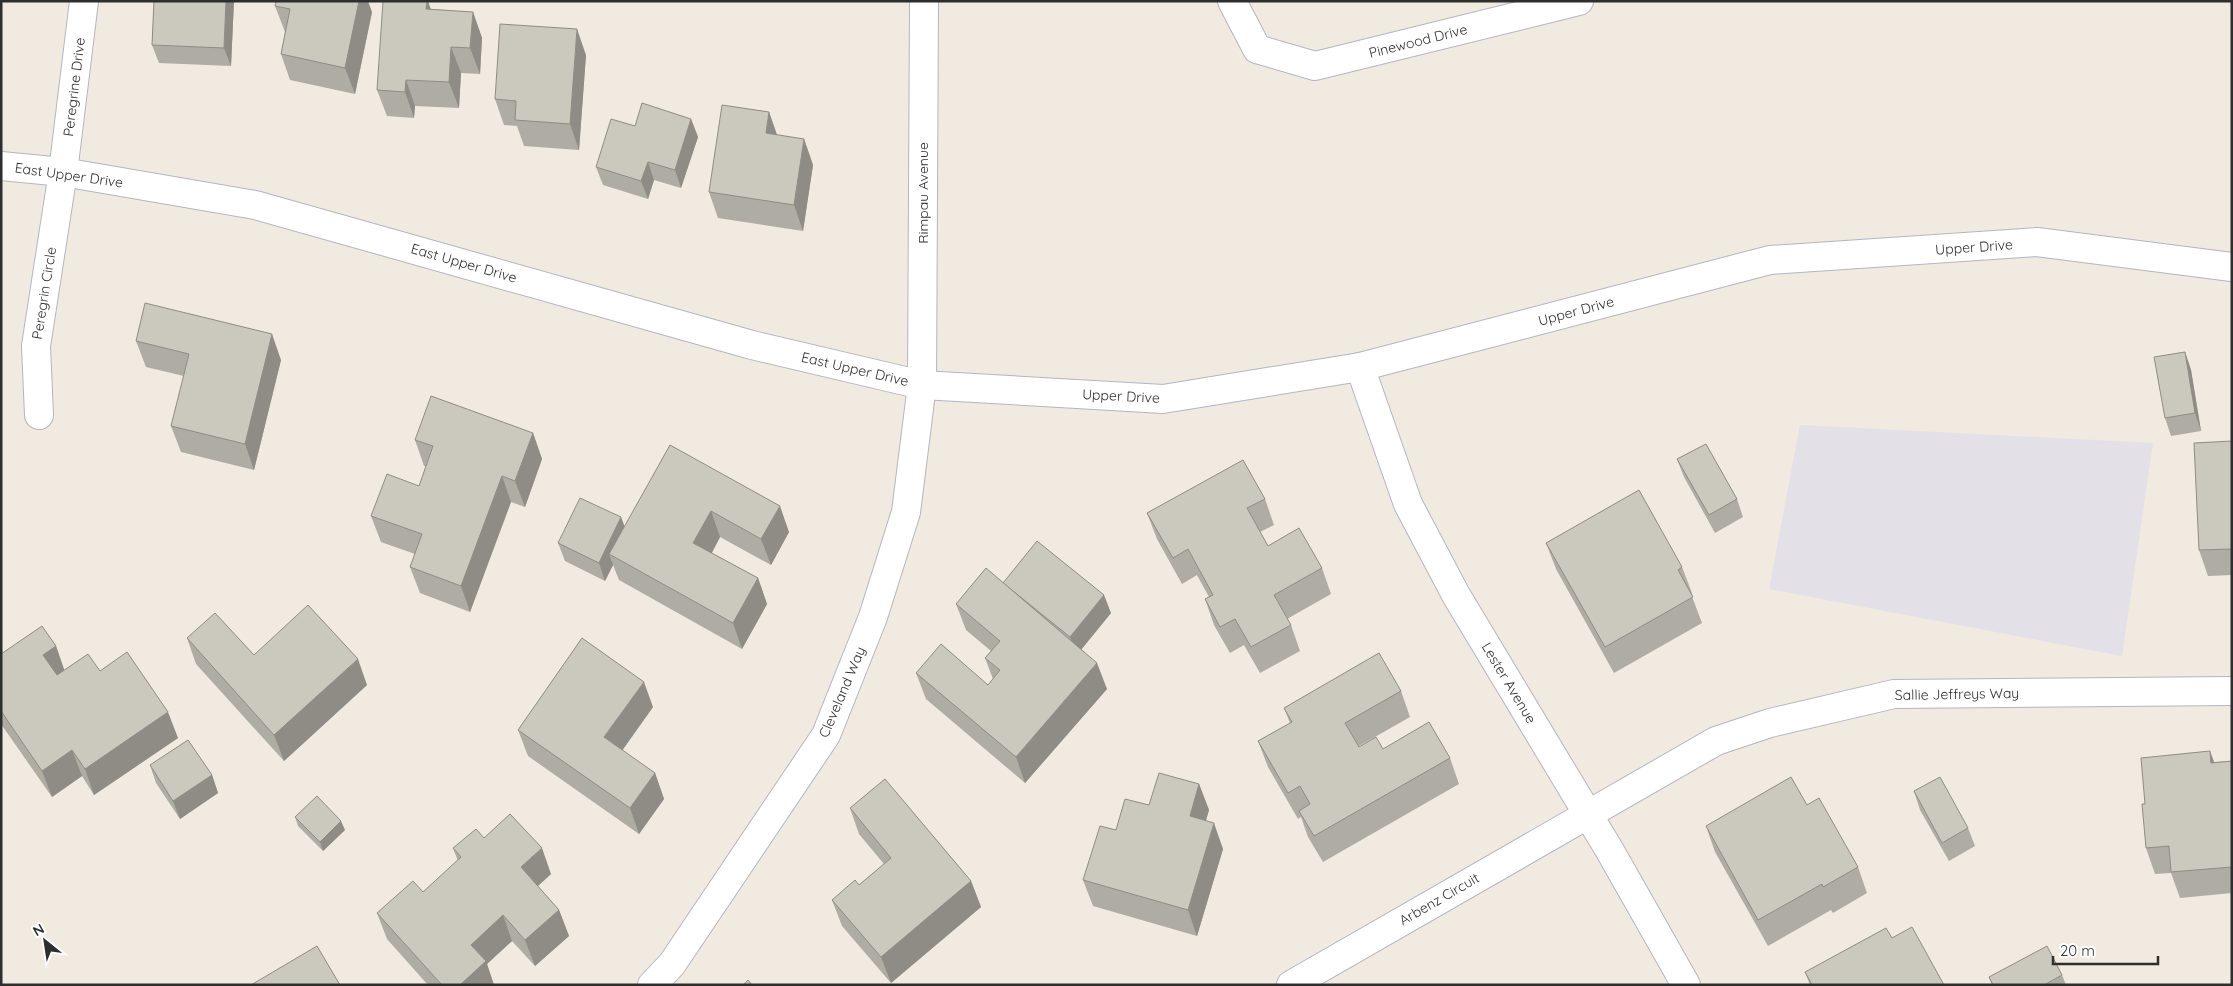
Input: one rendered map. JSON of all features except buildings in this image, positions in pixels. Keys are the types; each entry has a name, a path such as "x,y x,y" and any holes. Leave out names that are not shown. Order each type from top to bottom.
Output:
{"street":[{"name":"Peregrine Drive","path":"63,172 84,1"},
{"name":"Rimpau Avenue","path":"922,385 924,1"},
{"name":"Pinewood Drive","path":"1232,1 1257,49 1315,66 1579,1"},
{"name":"East Upper Drive","path":"1,166 63,172 255,204 752,345 922,385"},
{"name":"Peregrin Circle","path":"39,415 36,346 63,172"},
{"name":"Upper Drive","path":"922,385 1163,399 1360,367 1770,260 2037,242 2232,267"},
{"name":"Lester Avenue","path":"1360,367 1408,504 1456,594 1587,813 1686,985"},
{"name":"Cleveland Way","path":"652,985 672,964 826,736 873,617 906,512 922,385"},
{"name":"Sallie Jeffreys Way","path":"1587,813 1716,741 1770,723 1894,694 2232,691"},
{"name":"Arbenz Circuit","path":"1291,985 1587,813"}],"shaded area":[{"path":"1800,425 2153,443 2122,656 1769,589"}]}
